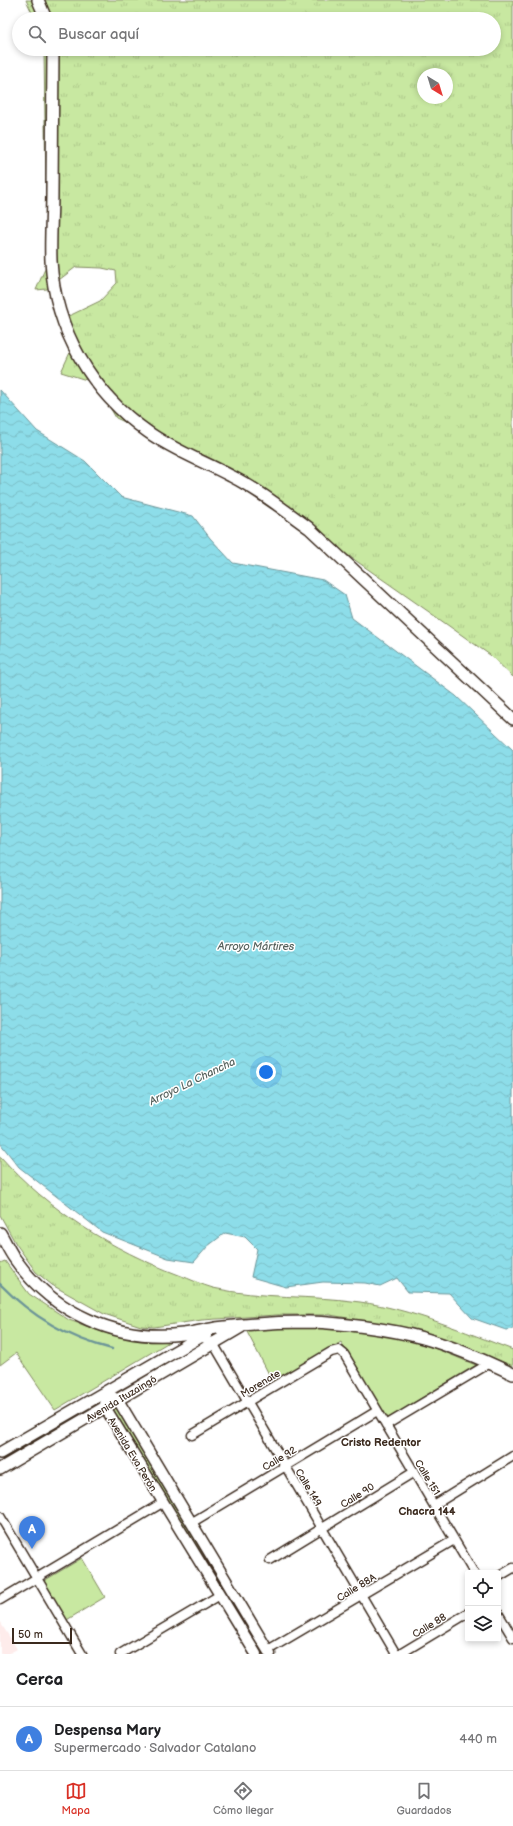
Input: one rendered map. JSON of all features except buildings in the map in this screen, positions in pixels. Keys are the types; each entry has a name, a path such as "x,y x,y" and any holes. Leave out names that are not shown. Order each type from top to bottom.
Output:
{"main road":[{"path":"38,0 43,12"},
{"path":"53,56 52,262 61,317 73,346 96,383 120,410 149,432 179,450 233,476 309,528 513,719"},
{"path":"0,1233 14,1258 49,1297 72,1312 114,1330 160,1335 183,1334 215,1328 276,1322 311,1322 366,1328 422,1338 461,1350 513,1374"},
{"name":"Avenida Ituzaingó","path":"0,1469 241,1326"},
{"name":"Avenida Ituzaingó","path":"0,1453 106,1393 215,1328"}],"street":[{"path":"200,1337 213,1343"},
{"name":"Calle 149","path":"213,1343 396,1654"},
{"name":"Morenate","path":"192,1435 331,1352 339,1350"},
{"name":"Calle 151","path":"339,1350 344,1354 472,1570"},
{"path":"386,1425 490,1363"},
{"name":"Avenida Eva Perón","path":"256,1654 105,1407 106,1393 118,1400 269,1652"},
{"name":"Calle 92","path":"191,1523 377,1411"},
{"path":"434,1505 513,1456"},
{"name":"Calle 90","path":"270,1560 414,1472"},
{"path":"0,1600 162,1502"},
{"path":"0,1516 82,1654"},
{"name":"Calle 88A","path":"269,1652 454,1540"},
{"path":"501,1576 513,1568"},
{"path":"120,1654 220,1595"},
{"name":"Calle 88","path":"400,1654 465,1616"},
{"path":"501,1618 513,1638"}],"shaded area":[{"path":"0,1622 17,1649 8,1654 0,1654"}],"green space":[{"path":"26,0 513,0 513,677 490,655 309,528 254,496 233,476 199,466 154,443 148,433 116,418 96,383 61,372 73,346 61,317 71,315 100,301 117,283 116,271 102,268 76,267 47,289 36,290 47,264 44,56 501,56 501,12 32,12"},
{"path":"0,1156 19,1176 60,1211 106,1241 154,1265 213,1288 250,1294 323,1298 360,1302 399,1310 438,1322 513,1350 513,1366 447,1340 389,1325 330,1315 276,1315 202,1320 154,1327 141,1326 104,1314 52,1285 36,1272 16,1244 0,1215"},
{"path":"5,1261 29,1294 69,1320 109,1334 169,1342 55,1410 16,1353 0,1365 0,1263"},
{"path":"271,1326 331,1328 370,1332 409,1340 434,1348 476,1365 385,1420 341,1342 273,1382 246,1330"},
{"path":"114,1405 264,1654 258,1654 110,1407"},
{"path":"82,1558 105,1597 65,1621 42,1582"}],"water":[{"name":"Arroyo Mártires","path":"0,390 37,431 85,461 121,497 193,516 210,538 233,563 323,580 345,595 352,618 456,696 513,750 513,1329 506,1330 472,1318 449,1293 408,1292 397,1278 380,1286 365,1283 323,1282 286,1287 251,1277 257,1249 245,1237 225,1233 208,1246 194,1262 168,1258 102,1232 19,1167 0,1143"}],"waterway":[{"path":"0,1284 25,1307 52,1325 80,1339 112,1349"}],"place":[{"name":"Despensa Mary","path":"32,1549"}],"district":[{"name":"Cristo Redentor","path":"381,1442"},
{"name":"Chacra 144","path":"427,1511"}],"water label":[{"name":"Arroyo La Chancha","path":"192,1081"}]}
